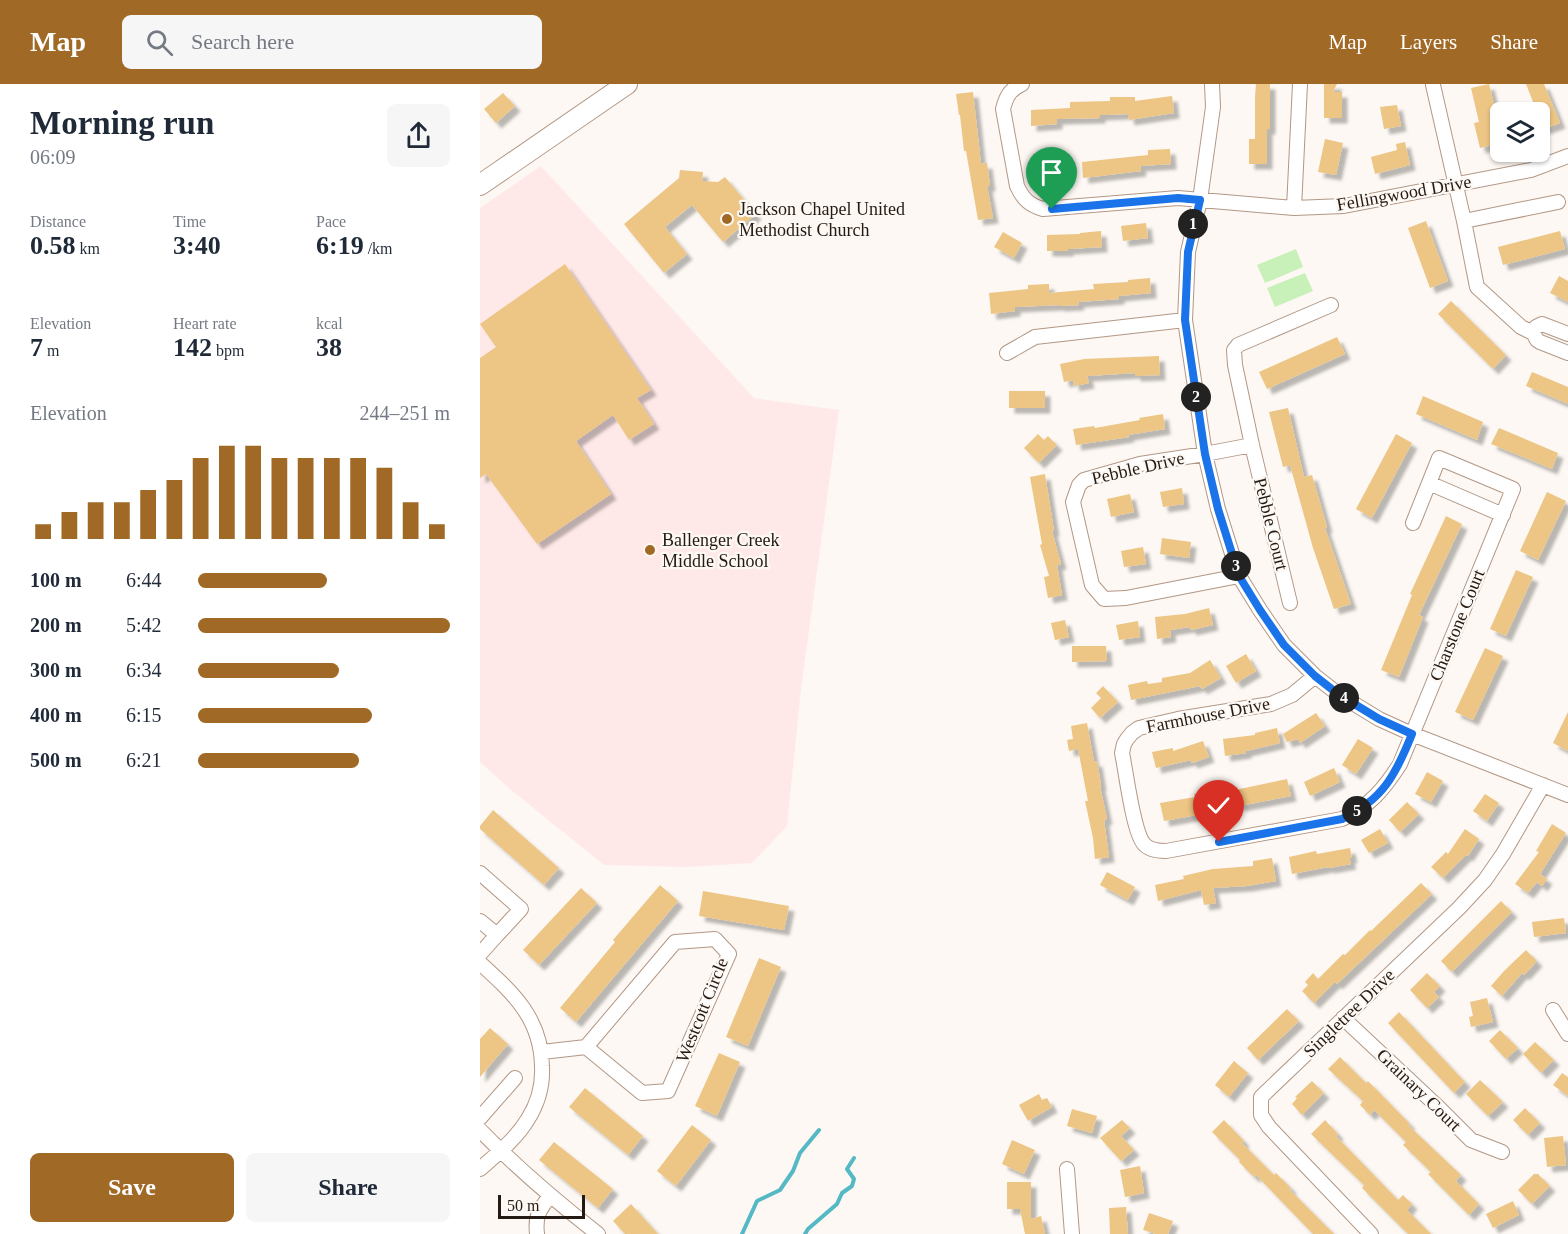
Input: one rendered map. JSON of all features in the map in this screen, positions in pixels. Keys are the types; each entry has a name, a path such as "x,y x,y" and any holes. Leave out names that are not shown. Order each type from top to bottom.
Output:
{"main road":[{"path":"480,185 627,84"}],"street":[{"name":"Fellingwood Drive","path":"1022,84 1009,93 1003,109 1020,194 1026,202 1043,209 1178,198 1294,208 1344,206 1531,170 1568,156"},
{"path":"1212,84 1213,107 1200,200 1188,252 1185,320 1205,454 1218,509 1239,576 1284,645 1315,676 1338,694 1379,719 1412,734 1568,795"},
{"path":"1294,208 1300,84"},
{"path":"1433,85 1477,287 1521,327 1533,333 1537,340 1568,353"},
{"path":"1464,221 1558,202"},
{"name":"Pebble Court","path":"1290,603 1252,445 1235,365 1234,350 1238,345 1331,305"},
{"path":"1007,353 1035,337 1185,320"},
{"path":"1533,333 1536,327 1542,324 1568,334"},
{"path":"1205,454 1252,445"},
{"name":"Pebble Drive","path":"1205,454 1140,464 1084,480 1079,485 1073,502 1092,585 1104,598 1126,598 1239,576"},
{"name":"Charstone Court","path":"1412,734 1513,489 1439,458 1413,522"},
{"path":"1429,483 1503,515"},
{"name":"Farmhouse Drive","path":"1315,676 1292,695 1271,704 1178,719 1132,733 1124,744 1122,753 1134,819 1142,843 1148,848 1166,851 1342,819 1369,803 1391,779 1400,764 1412,734"},
{"name":"Singletree Drive","path":"1371,1234 1269,1127 1261,1115 1262,1097 1459,908 1485,880 1503,854 1543,785"},
{"path":"480,873 520,909 480,954"},
{"path":"480,921 497,935"},
{"name":"Westcott Circle","path":"715,939 729,954 668,1091 642,1093 586,1047 675,942 715,939"},
{"path":"480,963 509,989 525,1008 534,1026 542,1053 542,1078 535,1107 517,1133 480,1169"},
{"path":"1553,1010 1568,1034"},
{"name":"Grainary Court","path":"1343,1018 1470,1140 1502,1152"},
{"path":"542,1053 586,1047"},
{"path":"480,1118 515,1078"},
{"path":"480,1130 550,1197 598,1234"},
{"path":"1067,1169 1072,1234"},
{"path":"537,1234 536,1223 540,1210 550,1197"}],"shaded area":[{"name":"Ballenger Creek Middle School","path":"541,166 754,398 839,410 801,689 787,826 752,863 687,867 604,865 480,762 480,208"}],"green space":[{"path":"1296,249 1303,267 1265,283 1257,265"},
{"path":"1305,273 1313,291 1275,307 1267,288"}],"building":[{"path":"1256,84 1270,84 1267,164 1249,164 1249,139 1255,139"},
{"path":"1324,84 1337,84 1333,92 1342,92 1342,118 1324,118"},
{"path":"1489,84 1493,102 1490,102 1489,110 1490,146 1480,148 1474,123 1479,122 1471,88"},
{"path":"1526,84 1544,84 1560,123 1550,127 1550,102 1533,102"},
{"path":"973,92 981,164 987,163 990,186 987,186 993,218 978,220 966,151 964,151 956,94"},
{"path":"503,93 515,106 496,123 484,109"},
{"path":"1172,96 1174,113 1129,120 1128,114 1100,115 1100,118 1057,119 1057,124 1031,126 1031,110 1070,108 1070,102 1110,101 1110,97 1135,97 1135,101"},
{"path":"1397,105 1401,126 1384,129 1380,107"},
{"path":"1325,139 1343,143 1336,175 1318,172"},
{"path":"1405,142 1410,165 1375,174 1371,157 1397,150 1396,144"},
{"path":"1170,149 1171,164 1140,166 1141,171 1083,178 1082,162 1148,155 1148,150"},
{"name":"Jackson Chapel United Methodist Church","path":"680,170 703,172 702,181 718,182 725,177 756,214 723,242 692,205 665,227 687,254 664,273 624,224 679,178"},
{"path":"1426,221 1448,281 1430,288 1408,228"},
{"path":"1146,223 1148,238 1123,241 1121,226"},
{"path":"1101,231 1102,247 1047,251 1047,235"},
{"path":"1560,231 1565,249 1503,265 1498,247"},
{"path":"1003,232 1022,243 1014,258 994,247"},
{"path":"565,264 651,390 637,398 654,424 629,440 613,415 576,441 611,494 537,544 486,474 480,478 480,358 496,347 480,324"},
{"path":"1559,276 1568,281 1568,302 1550,293"},
{"path":"1150,278 1151,293 1119,296 1119,299 1078,302 1079,305 1015,307 1015,311 991,314 989,293 1028,289 1028,285 1049,284 1049,293 1094,289 1093,284"},
{"path":"1451,301 1506,355 1493,369 1438,314"},
{"path":"1337,337 1345,354 1267,389 1259,372"},
{"path":"1159,356 1160,375 1135,376 1135,373 1087,376 1089,383 1074,386 1073,380 1064,382 1060,364 1084,359"},
{"path":"1532,372 1568,387 1568,404 1526,386"},
{"path":"1009,391 1045,391 1045,408 1009,408"},
{"path":"1423,396 1483,422 1477,440 1416,414"},
{"path":"1288,408 1304,477 1312,475 1327,527 1325,528 1351,604 1334,609 1313,548 1290,465 1283,467 1269,412"},
{"path":"1163,414 1165,429 1076,445 1073,429 1094,426 1095,428"},
{"path":"1499,428 1558,453 1552,469 1491,444"},
{"path":"1038,434 1044,440 1048,436 1057,445 1039,463 1024,448"},
{"path":"1396,434 1412,443 1372,518 1356,509"},
{"path":"1045,474 1054,531 1052,531 1061,564 1057,565 1062,595 1048,598 1044,577 1049,576 1040,545 1042,544 1030,477"},
{"path":"1182,488 1184,504 1163,507 1160,492"},
{"path":"1547,492 1566,501 1538,560 1520,551"},
{"path":"1130,494 1134,512 1111,517 1107,499"},
{"path":"1446,516 1462,524 1419,615 1423,617 1399,677 1381,670 1412,595 1410,594"},
{"path":"1162,538 1191,542 1189,558 1160,554"},
{"path":"1143,547 1146,564 1124,567 1121,551"},
{"path":"1516,570 1533,577 1506,636 1490,629"},
{"path":"1209,608 1213,625 1191,630 1190,627 1170,630 1171,637 1157,639 1155,617 1185,614"},
{"path":"1065,620 1069,637 1055,640 1051,623"},
{"path":"1138,621 1140,637 1119,640 1116,625"},
{"path":"1072,646 1106,646 1107,661 1072,662"},
{"path":"1485,648 1503,656 1473,720 1455,712"},
{"path":"1246,654 1256,671 1236,683 1226,666"},
{"path":"1210,660 1221,678 1202,689 1200,686 1131,700 1128,685 1147,681 1148,684 1162,682 1162,678 1190,673"},
{"path":"1103,686 1118,702 1100,718 1091,708 1101,698 1096,693"},
{"path":"1568,712 1568,751 1553,743"},
{"path":"1316,713 1325,726 1300,743 1298,739 1287,742 1283,734"},
{"path":"1087,723 1094,762 1097,761 1107,819 1104,820 1109,857 1095,859 1085,801 1088,801 1078,749 1069,751 1067,740 1073,739 1071,726"},
{"path":"1277,728 1280,743 1246,751 1246,753 1225,756 1223,739 1255,735 1255,733"},
{"path":"1358,739 1373,748 1356,774 1342,765"},
{"path":"1203,741 1209,757 1192,763 1191,760 1156,768 1152,752 1173,748 1173,751"},
{"path":"1334,768 1340,782 1310,796 1304,782"},
{"path":"1427,772 1443,781 1431,802 1415,794"},
{"path":"1287,779 1291,796 1239,806 1235,790"},
{"path":"1212,789 1218,811 1164,821 1160,803 1195,797 1194,794"},
{"path":"1485,794 1499,803 1487,821 1473,811"},
{"path":"1407,802 1419,814 1400,832 1389,820"},
{"path":"493,810 559,868 544,885 480,829"},
{"path":"1552,824 1566,833 1540,874 1547,879 1542,886 1537,882 1528,893 1515,884 1539,852 1536,851"},
{"path":"1380,829 1388,843 1369,853 1361,840"},
{"path":"1465,829 1479,839 1468,856 1466,855 1443,878 1431,867 1446,852 1448,854"},
{"path":"1350,848 1351,864 1292,874 1289,857 1316,851 1317,854"},
{"path":"1272,858 1276,881 1213,888 1216,903 1204,905 1201,890 1158,901 1155,885 1184,879 1183,876 1213,869 1253,866 1253,861"},
{"path":"1107,872 1135,887 1128,900 1100,885"},
{"path":"1421,883 1432,894 1314,1003 1302,991 1308,985 1305,982 1313,973 1318,979"},
{"path":"660,885 678,901 576,1022 560,1008"},
{"path":"581,888 597,903 539,965 523,950"},
{"path":"703,891 789,906 784,930 699,916"},
{"path":"1501,901 1512,912 1452,972 1441,961"},
{"path":"1564,918 1566,933 1534,937 1532,922"},
{"path":"1526,950 1537,961 1524,975 1522,973 1502,996 1491,986"},
{"path":"759,958 781,967 748,1046 726,1037"},
{"path":"1427,973 1440,986 1434,992 1439,997 1427,1008 1410,990"},
{"path":"1487,998 1493,1022 1471,1027 1469,1017 1473,1016 1470,1002"},
{"path":"1287,1009 1299,1021 1258,1060 1247,1048"},
{"path":"1399,1012 1465,1082 1454,1093 1388,1023"},
{"path":"490,1028 508,1044 480,1077 480,1039"},
{"path":"1500,1030 1518,1048 1506,1059 1489,1041"},
{"path":"1535,1042 1554,1060 1541,1073 1523,1054"},
{"path":"719,1053 740,1062 717,1116 695,1106"},
{"path":"1340,1057 1366,1083 1368,1081 1410,1124 1408,1125 1461,1175 1456,1181 1479,1204 1469,1215 1428,1174 1431,1172 1403,1145 1406,1142 1374,1110 1370,1115 1360,1105 1363,1101 1328,1069"},
{"path":"1234,1061 1248,1073 1229,1097 1215,1085"},
{"path":"1562,1073 1568,1077 1568,1096 1553,1085"},
{"path":"1480,1080 1503,1102 1488,1116 1466,1094"},
{"path":"1312,1081 1324,1093 1302,1115 1292,1104 1297,1098 1295,1097"},
{"path":"585,1088 643,1136 628,1155 569,1107"},
{"path":"1039,1094 1042,1100 1047,1098 1052,1107 1028,1121 1019,1105"},
{"path":"1525,1108 1540,1123 1528,1135 1513,1120"},
{"path":"1072,1109 1097,1116 1092,1133 1067,1126"},
{"path":"1122,1120 1130,1128 1121,1136 1134,1150 1121,1161 1100,1138"},
{"path":"1224,1120 1244,1141 1242,1143 1274,1175 1276,1173 1334,1234 1313,1234 1256,1175 1254,1177 1239,1162 1240,1160 1212,1132"},
{"path":"1325,1120 1338,1134 1336,1136 1398,1200 1403,1195 1412,1204 1407,1210 1431,1234 1408,1234 1362,1188 1364,1185 1311,1134"},
{"path":"692,1125 711,1140 676,1186 657,1171"},
{"path":"1563,1136 1566,1165 1547,1167 1544,1138"},
{"path":"1012,1140 1035,1150 1024,1174 1002,1164"},
{"path":"554,1142 613,1189 598,1208 539,1160"},
{"path":"1140,1166 1144,1193 1125,1197 1120,1170"},
{"path":"1534,1174 1538,1174 1550,1186 1532,1204 1518,1190"},
{"path":"1007,1182 1031,1182 1031,1219 1041,1216 1045,1234 1025,1234 1020,1209 1007,1209"},
{"path":"1513,1201 1519,1215 1493,1228 1486,1214"},
{"path":"631,1204 658,1234 625,1234 613,1221"},
{"path":"1126,1207 1128,1234 1110,1234 1109,1208"},
{"path":"1149,1213 1173,1221 1168,1234 1156,1234 1143,1230"}],"waterway":[{"path":"742,1234 757,1201 780,1190 793,1171 800,1153 819,1130"},
{"path":"805,1234 837,1204 842,1193 852,1186 854,1179 847,1169 854,1158"}],"place":[{"name":"Jackson Chapel United Methodist Church","path":"727,219"},
{"name":"Ballenger Creek Middle School","path":"650,550"}],"route":[{"path":"1052,209 1178,198 1200,200 1188,252 1185,320 1205,454 1218,509 1239,576 1284,645 1315,676 1338,694 1379,719 1412,734 1400,764 1391,779 1369,803 1355,812 1342,819 1219,842"}]}
